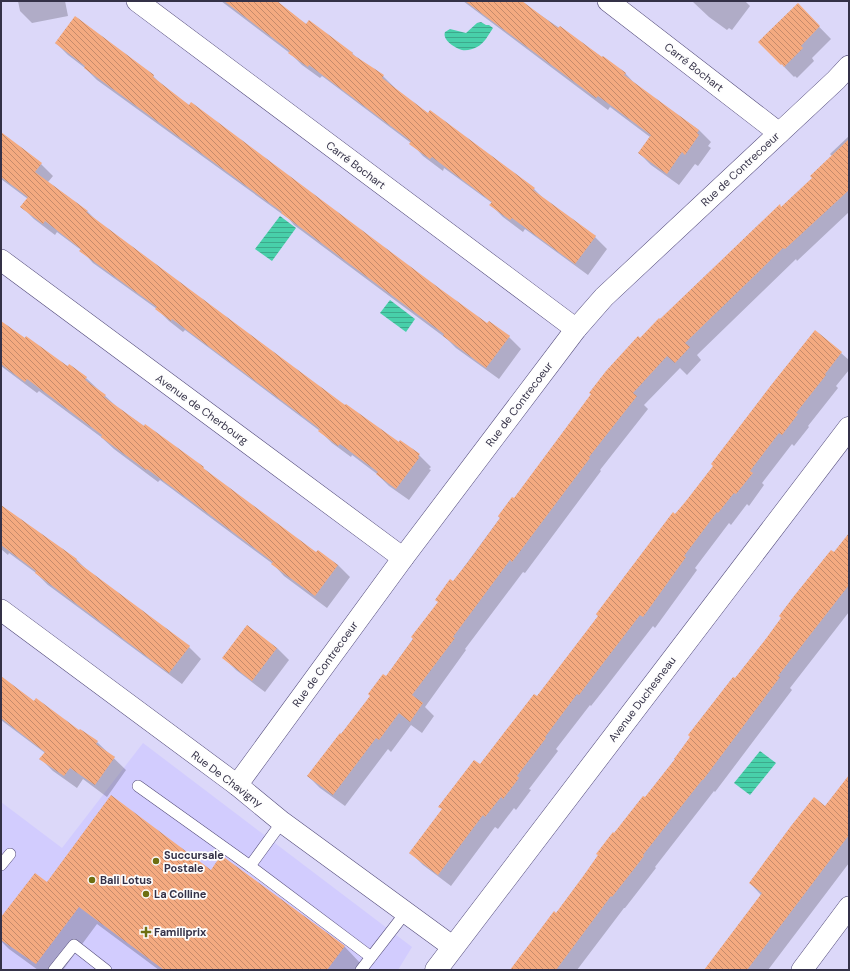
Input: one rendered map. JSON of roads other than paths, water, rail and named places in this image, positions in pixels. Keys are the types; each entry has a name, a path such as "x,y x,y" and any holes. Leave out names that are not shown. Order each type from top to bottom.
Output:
{"street":[{"name":"Carré Bochart","path":"137,1 576,329"},
{"name":"Carré Bochart","path":"608,1 779,133"},
{"name":"Rue de Contrecoeur","path":"236,785 403,558 576,329 604,297 836,80 849,66"},
{"name":"Avenue de Cherbourg","path":"1,260 403,558"},
{"name":"Avenue Duchesneau","path":"436,970 849,428"},
{"name":"Rue De Chavigny","path":"1,610 236,785 282,822 453,947"},
{"path":"802,970 849,907"}],"lane":[{"path":"138,786 250,866 371,957"},
{"path":"250,866 282,822"},
{"path":"1,865 10,854"},
{"path":"361,970 406,912"},
{"path":"54,970 74,945 106,970"}],"place":[{"name":"Succursale Postale","path":"156,861"},
{"name":"Bali Lotus","path":"92,880"},
{"name":"La Colline","path":"146,894"},
{"name":"Familiprix","path":"146,932"}]}
